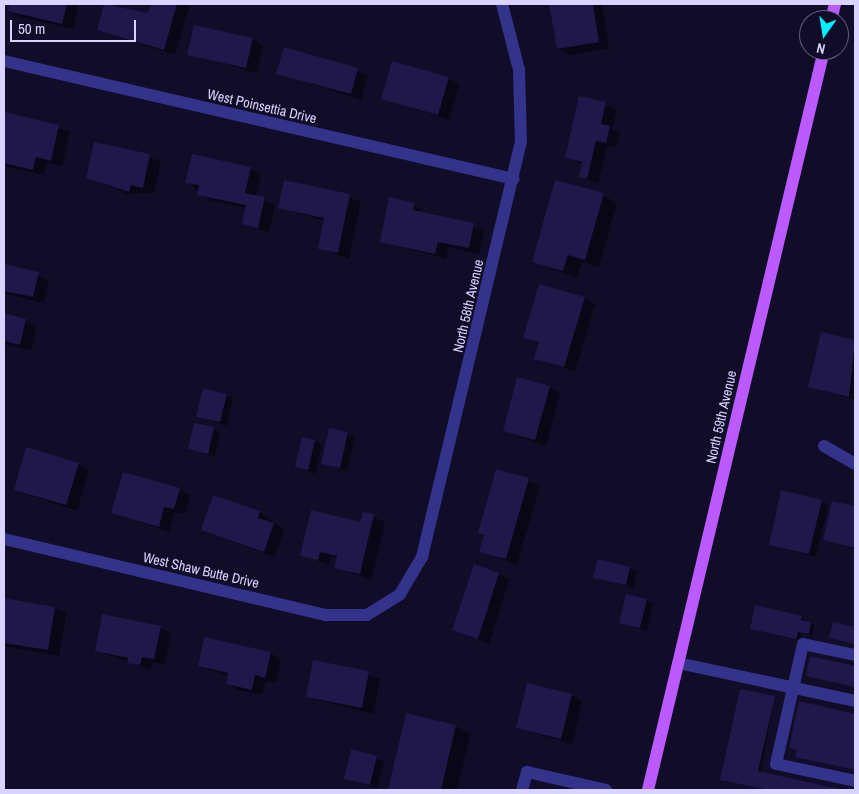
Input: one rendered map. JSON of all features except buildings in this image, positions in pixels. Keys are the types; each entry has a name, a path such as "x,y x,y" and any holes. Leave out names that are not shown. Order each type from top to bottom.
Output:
{"main road":[{"name":"North 59th Avenue","path":"648,790 822,60"}],"street":[{"name":"North 58th Avenue","path":"390,604 414,577 422,557 514,179 523,110 519,70 502,4"},
{"name":"West Poinsettia Drive","path":"4,61 514,179"},
{"path":"824,446 855,464"},
{"name":"West Shaw Butte Drive","path":"4,539 326,615 367,615 390,604"},
{"path":"855,655 803,644 776,764 855,781"},
{"path":"678,663 855,701"},
{"path":"522,790 526,772 584,788 606,790"}]}
